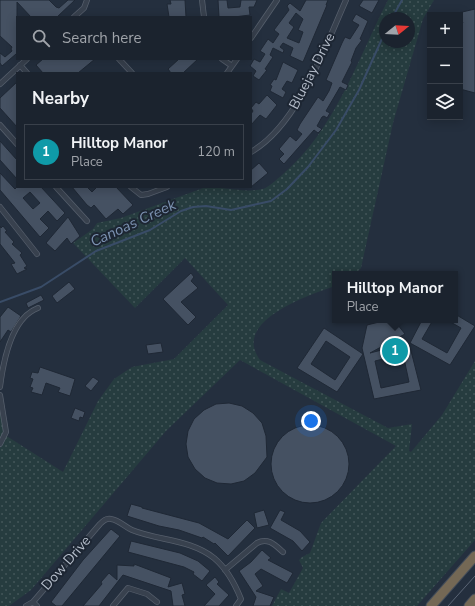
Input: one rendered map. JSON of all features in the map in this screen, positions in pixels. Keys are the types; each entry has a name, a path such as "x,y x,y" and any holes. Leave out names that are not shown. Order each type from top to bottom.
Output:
{"highway":[{"path":"431,606 475,556"},
{"path":"469,606 475,599"}],"street":[{"path":"80,15 88,0"},
{"path":"202,0 204,16"},
{"path":"252,37 277,0"},
{"name":"Bluejay Drive","path":"252,151 260,147 292,111 315,71 346,0"},
{"path":"0,84 26,60"},
{"path":"121,60 131,72"},
{"path":"223,60 232,66"},
{"path":"228,72 236,60"},
{"path":"20,65 26,72"},
{"path":"0,125 16,143"},
{"path":"57,188 87,221"},
{"path":"132,188 141,195 164,188"},
{"path":"0,207 37,254"},
{"path":"0,387 2,369 11,339 24,318 32,310 38,308"},
{"path":"0,395 6,432 0,444"},
{"name":"Dow Drive","path":"26,606 33,602 100,524 106,519 115,520 132,530 185,543 208,554 225,570"},
{"path":"236,606 241,599 225,570 257,543 263,540 269,541 283,552"},
{"path":"114,606 128,588 147,594 157,602"},
{"path":"33,602 37,606"}],"green space":[{"path":"388,0 434,0 423,19 415,47 415,12 382,12"},
{"path":"379,19 379,48 415,48 393,123 361,268 358,271 332,271 332,287 292,303 277,312 264,322 256,333 254,346 260,360 388,428 412,424 409,451 411,452 442,415 475,361 475,540 417,606 272,606 281,589 289,593 303,568 299,560 310,553 321,523 396,446 240,360 166,431 31,590 9,606 0,606 0,395 5,435 63,472 98,401 114,379 132,367 174,359 228,305 185,258 135,308 73,243 93,229 97,223 121,218 203,188 241,190 263,189 282,175 301,157 317,137 344,93"}],"building":[{"path":"0,0 49,0 59,8 68,0 75,0 58,16 30,16 17,2 16,54 2,66 0,63 0,53 5,57 12,51 12,47 0,36"},
{"path":"170,0 185,0 186,16 169,16 167,4 171,4"},
{"path":"218,0 227,0 228,8 240,7 241,0 257,0 254,7 249,7 250,15 219,16"},
{"path":"306,0 328,0 303,62 290,56 293,48 283,43 280,47 284,50 283,53 273,48 270,55 273,57 265,69 267,70 259,80 253,76 256,71 250,66 254,59 260,62 265,54 260,51 268,39 273,43 279,34 274,30 289,10 287,6 290,3 300,11","holes":["296,13 303,19 298,30 303,32 299,43 287,38 294,27 289,23"]},
{"path":"363,0 379,0 372,13 359,6"},
{"path":"475,9 475,93 463,90 462,12"},
{"path":"356,14 368,21 360,39 362,40 356,48 351,61 352,62 342,82 348,85 346,90 340,87 326,111 330,113 327,118 324,116 322,117 317,126 322,129 318,133 314,130 284,164 279,159 284,154 279,149 290,136 296,141 302,134 297,130 300,124 318,97 323,101 329,91 332,83 326,80 342,43 345,37 350,39 359,25 352,21"},
{"path":"42,60 94,60 79,72 42,72 36,65"},
{"path":"178,60 197,60 184,72 170,72 168,69"},
{"path":"283,62 298,70 292,83 287,81 282,89 286,92 283,98 270,91 272,86 270,85 274,79 276,80"},
{"path":"16,83 16,126 0,108 0,98"},
{"path":"267,95 277,105 266,119 260,115 252,124 252,107 256,102 259,104"},
{"path":"0,141 16,159 16,178 0,160"},
{"path":"259,163 268,173 252,186 252,169"},
{"path":"0,173 15,189 42,188 65,213 57,221 48,211 40,219 49,228 40,237 0,190","holes":["30,192 40,203 33,209 23,198"]},
{"path":"73,188 88,188 92,192 96,188 117,188 133,205 123,214 118,209 106,219 94,205 91,208"},
{"path":"68,217 80,236 71,244 67,238 55,251 46,243"},
{"path":"0,226 1,228 3,226 7,231 5,232 14,242 12,244 22,253 20,255 27,266 24,268 27,269 17,274 11,264 15,263 0,244"},
{"path":"191,273 194,277 191,281 198,288 181,302 196,317 188,325 163,299"},
{"path":"69,282 75,289 57,303 52,296"},
{"path":"41,295 44,300 28,308 26,303"},
{"path":"8,307 21,316 11,332 8,330 0,342 0,317"},
{"path":"458,316 475,326 450,365 410,343 420,323 431,323 422,339 447,353 461,328 452,323 458,323"},
{"path":"375,323 396,323 405,334 370,353 409,343 421,390 374,399 362,348 367,325","holes":["403,354 409,382 381,388 375,361"]},
{"path":"324,328 363,354 337,392 297,368","holes":["326,341 350,357 335,380 311,364"]},
{"path":"161,343 163,352 148,354 146,345"},
{"path":"40,367 75,379 70,396 58,392 60,388 46,383 42,395 31,392 33,388 30,387 33,379 30,378 32,372 38,373"},
{"path":"93,377 99,381 91,391 85,386"},
{"path":"229,403 242,406 253,413 262,423 266,436 267,457 255,473 244,481 231,484 217,483 205,478 195,469 188,457 186,444 188,431 194,419 204,410 216,404"},
{"path":"75,408 85,412 83,418 80,417 79,421 71,418"},
{"path":"310,425 325,428 338,436 346,449 349,464 346,479 338,492 325,500 310,503 295,500 282,492 274,479 271,464 274,449 282,436 295,428"},
{"path":"131,504 199,523 228,539 247,520 255,528 228,556 215,543 214,544 203,537 202,538 179,530 159,526 127,516"},
{"path":"264,510 269,525 257,528 254,513"},
{"path":"280,510 285,512 281,520 300,531 310,542 302,551 293,541 270,528"},
{"path":"111,529 120,536 62,606 56,606 51,602 83,560"},
{"path":"131,541 180,553 198,561 210,571 202,581 193,574 194,572 184,567 128,552"},
{"path":"262,550 271,558 268,560 293,573 287,583 261,569 255,574 263,586 256,591 274,597 270,606 253,606 256,597 239,571 251,562"},
{"path":"134,564 171,578 168,587 182,583 185,594 182,595 185,606 173,606 171,591 123,575 99,606 83,606 102,584 101,582 109,573 117,580 117,565 134,566"},
{"path":"215,577 219,582 217,584 229,595 219,606 204,606 215,594 206,585"}],"waterway":[{"name":"Canoas Creek","path":"395,12 402,0"},
{"name":"Canoas Creek","path":"0,302 41,287 96,251 150,230 181,211 193,207 206,206 231,210 271,201 287,189 308,167 336,130 359,90 379,45"}],"tram line":[{"path":"448,606 475,576"}],"place":[{"name":"Hilltop Manor","path":"395,351"}]}
